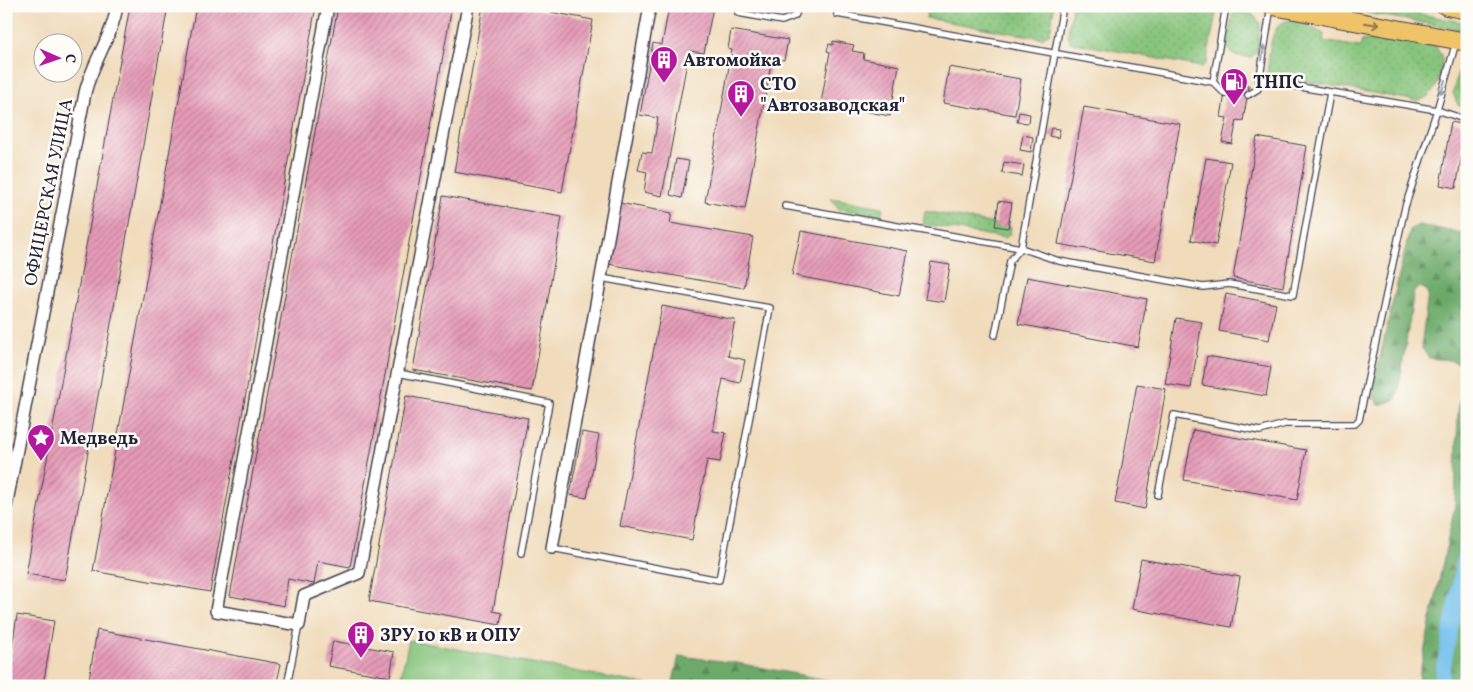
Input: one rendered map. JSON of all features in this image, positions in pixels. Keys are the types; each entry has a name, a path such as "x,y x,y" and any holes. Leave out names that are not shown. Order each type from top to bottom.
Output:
{"main road":[{"path":"1272,6 1462,41"},
{"path":"1446,6 1467,10"}],"street":[{"name":"ОФИЦЕРСКАЯ УЛИЦА","path":"6,507 85,93 90,74 103,48 117,6"},
{"path":"328,6 216,611 299,625 304,596 359,573 468,6"},
{"path":"552,548 650,6"}],"lane":[{"path":"738,13 782,21 796,16 799,6"},
{"path":"995,335 1010,261 1022,248 1063,6"},
{"path":"1213,82 1226,6"},
{"path":"1248,95 1258,89 1272,6"},
{"path":"836,14 1213,82 1225,94"},
{"path":"1158,495 1174,415 1260,431 1285,424 1355,424 1359,420 1405,207 1462,41"},
{"path":"1259,80 1437,110 1467,120"},
{"path":"785,206 1022,248 1059,261 1203,287 1228,284 1293,295 1330,93"},
{"path":"552,548 719,580 770,308 601,278"},
{"path":"398,373 549,403 521,554"},
{"path":"287,686 299,625"}],"green space":[{"path":"928,6 1054,6 1050,33 1042,38 926,18"},
{"path":"1072,6 1212,6 1216,13 1206,64 1201,67 1070,42 1068,33"},
{"path":"1331,6 1377,6 1467,23 1467,31"},
{"path":"1236,12 1252,14 1260,23 1257,52 1251,58 1234,55 1227,48 1232,15"},
{"path":"1290,20 1300,21 1324,34 1323,41 1360,47 1362,41 1382,36 1436,46 1442,58 1441,72 1437,85 1424,99 1417,101 1267,74 1271,41 1278,27 1283,22"},
{"path":"1467,59 1467,110 1458,105 1453,93 1458,73"},
{"path":"831,198 883,207 881,216 839,209"},
{"path":"925,211 1011,227 1010,234 1005,238 923,224"},
{"path":"1419,225 1467,234 1467,686 1417,686 1455,505 1458,412 1465,371 1463,367 1455,362 1429,358 1421,347 1428,294 1425,289 1420,287 1414,291 1398,393 1395,400 1379,405 1374,398 1372,390 1410,229"},
{"path":"409,640 654,686 399,686"},
{"path":"679,656 737,663 860,686 672,686"}],"building":[{"path":"130,6 168,6 65,580 26,574"},
{"path":"196,6 316,6 210,592 93,571"},
{"path":"338,6 452,6 350,567 318,561 314,584 288,579 284,606 230,596"},
{"path":"483,6 519,6 593,20 562,192 454,172"},
{"name":"Автомойка","path":"669,6 713,7 704,53 689,51 662,196 644,192 647,172 638,170 642,152 652,153 658,118 640,115 653,43 662,45"},
{"name":"СТО \"Автозаводская\"","path":"731,30 788,40 784,60 772,58 745,209 705,202 732,50 728,49"},
{"path":"833,41 854,45 852,51 864,53 863,59 899,66 890,116 821,103 830,52 827,51 829,44 833,45"},
{"path":"949,67 1021,79 1015,115 943,103"},
{"name":"ТНПС","path":"1227,82 1249,86 1243,121 1237,120 1232,144 1222,142 1227,118 1221,117"},
{"path":"1084,107 1180,124 1155,261 1058,244"},
{"path":"1019,112 1030,114 1029,123 1017,122"},
{"path":"1451,122 1467,125 1456,188 1440,185"},
{"path":"1051,128 1060,129 1058,138 1049,136"},
{"path":"1023,135 1033,137 1031,152 1020,150"},
{"path":"1257,137 1307,146 1283,287 1233,278"},
{"path":"1206,158 1231,162 1216,245 1191,240"},
{"path":"676,159 689,161 682,198 670,195"},
{"path":"1004,162 1024,165 1022,176 1002,173"},
{"path":"443,196 562,217 532,391 413,370"},
{"path":"999,201 1012,203 1008,228 995,226"},
{"path":"619,203 672,213 670,223 753,237 744,288 608,264"},
{"path":"801,231 908,251 899,296 792,275"},
{"path":"931,262 950,265 944,302 925,299"},
{"path":"1027,277 1147,299 1138,347 1018,324"},
{"path":"1226,294 1276,304 1269,340 1219,331"},
{"path":"662,306 735,320 728,356 745,360 740,383 723,379 713,431 726,433 720,462 707,460 692,540 620,526"},
{"path":"1176,318 1202,322 1191,388 1165,384"},
{"path":"1207,356 1271,367 1266,396 1202,385"},
{"path":"1137,384 1166,389 1145,509 1115,503"},
{"path":"406,396 528,418 493,611 502,613 500,625 369,601"},
{"path":"1193,430 1306,450 1297,500 1184,480"},
{"path":"582,432 599,435 587,498 570,495"},
{"path":"1141,559 1240,577 1231,627 1132,609"},
{"path":"17,615 54,621 43,686 6,686"},
{"path":"97,630 281,664 276,686 88,686"},
{"name":"ЗРУ 10 кВ и ОПУ","path":"333,641 394,652 390,677 328,666"}],"waterway":[{"path":"1440,686 1467,542"}],"place":[{"name":"Автомойка","path":"664,84"},
{"name":"ТНПС","path":"1234,106"},
{"name":"СТО \"Автозаводская\"","path":"741,118"},
{"name":"Медведь","path":"41,462"},
{"name":"ЗРУ 10 кВ и ОПУ","path":"361,659"}]}
